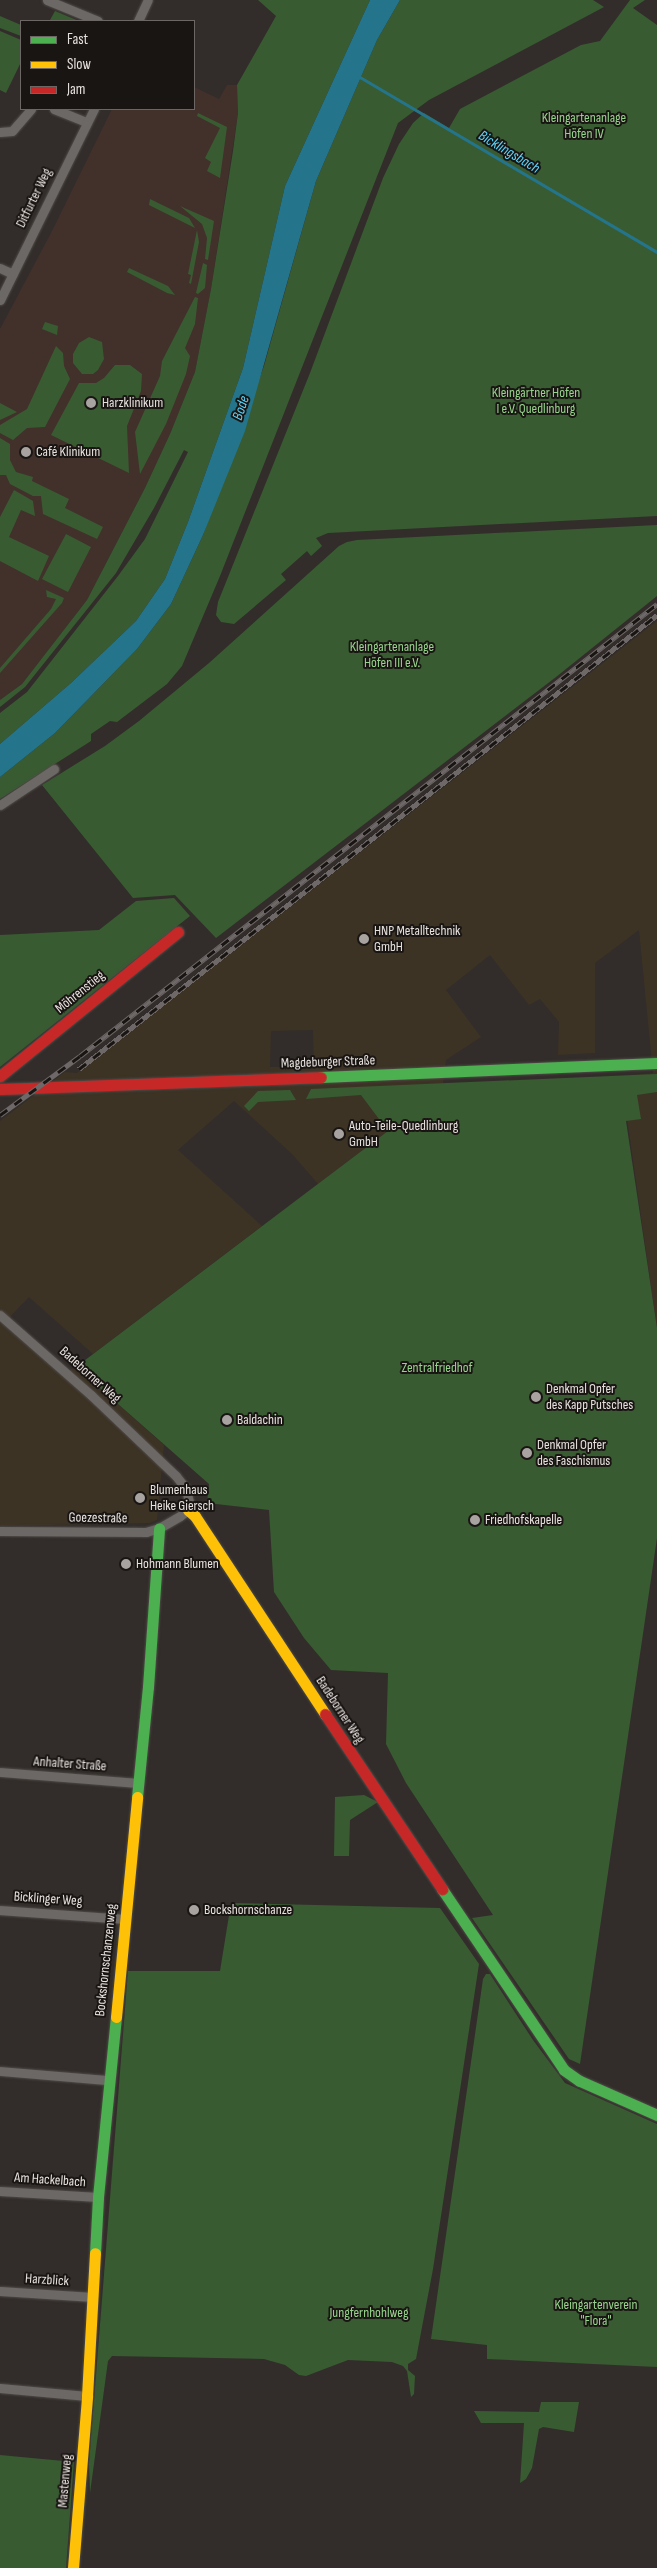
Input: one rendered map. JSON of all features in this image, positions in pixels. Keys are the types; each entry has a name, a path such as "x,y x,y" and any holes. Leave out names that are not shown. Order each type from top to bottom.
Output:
{"street":[{"path":"47,0 84,18"},
{"path":"138,20 148,0"},
{"path":"0,132 12,132 30,110"},
{"path":"57,110 87,122"},
{"name":"Ditfurter Weg","path":"0,300 93,110"},
{"path":"0,268 13,274"},
{"path":"0,805 54,769"},
{"name":"Möhrenstieg","path":"0,1076 178,932"},
{"name":"Magdeburger Straße","path":"0,1089 620,1066 657,1062"},
{"name":"Badeborner Weg","path":"0,1315 102,1405 179,1479 187,1494 188,1510 199,1521 358,1764 564,2070 580,2081 657,2116"},
{"name":"Goezestraße","path":"0,1531 141,1532 159,1528 188,1510"},
{"name":"Bockshornschanzenweg","path":"87,2396 98,2197 150,1658 159,1528"},
{"name":"Anhalter Straße","path":"0,1772 137,1783"},
{"name":"Bicklinger Weg","path":"0,1910 124,1919"},
{"path":"0,2071 108,2080"},
{"name":"Am Hackelbach","path":"0,2191 98,2197"},
{"name":"Harzblick","path":"0,2291 93,2298"},
{"path":"0,2388 87,2396"},
{"name":"Mastenweg","path":"73,2568 87,2396"}],"shaded area":[{"name":"Harzklinikum","path":"227,85 237,85 238,113 211,289 195,372 170,434 145,488 87,600 22,684 0,700 0,329 52,231 112,110 195,110 195,87 219,99"},
{"path":"657,621 657,1328 622,1083 622,1076 653,1073 639,930 595,963 595,1053 558,1055 559,1022 540,999 529,1005 490,955 446,990 481,1037 446,1060 442,1090 318,1184 292,1154 234,1101 178,1150 262,1226 93,1354 29,1297 9,1318 68,1371 76,1367 164,1445 157,1520 150,1523 0,1526 0,1121 65,1072 77,1073","holes":["313,1030 314,1067 270,1067 271,1031"]}],"green space":[{"path":"258,0 370,0 285,186 243,368 188,522 165,579 136,621 71,683 0,744 0,713 27,692 145,539 188,452 184,450 154,508 116,573 25,687 0,707 0,700 22,684 87,600 145,488 170,434 195,372 211,289 233,151 238,113 237,85 276,16"},
{"path":"400,0 593,0 604,7 429,100 398,123 220,576 182,666 167,684 117,722 110,721 91,734 91,741 0,799 0,777 55,733 137,649 171,604 203,535 264,366 316,181 377,40"},
{"name":"Kleingärtner Höfen I e.V. Quedlinburg","path":"630,0 645,0 633,8 657,25 657,516 328,533 316,538 322,546 311,556 307,551 281,574 286,580 234,624 221,622 216,615 218,602 310,373 383,178 399,144 413,123 424,113 449,128 460,109 581,45 600,41"},
{"path":"55,11 77,20 50,20"},
{"path":"0,16 20,25 20,36 0,28"},
{"path":"0,31 20,40 20,64 6,93 0,90"},
{"path":"198,113 227,127 220,178 207,171 211,162 205,158 220,128 197,116"},
{"path":"150,199 189,218 195,228 149,205"},
{"path":"180,206 214,221 208,260 205,259 207,238 202,224"},
{"path":"197,230 199,242 191,284 189,283 191,275 188,274"},
{"path":"203,263 207,265 205,288 198,294 196,293"},
{"path":"129,268 168,286 175,295 167,293 127,272"},
{"path":"195,297 198,298 195,324 185,348 190,356 186,374 166,424 140,474 135,432 160,376 162,361"},
{"path":"45,322 58,326 57,335 42,329"},
{"path":"89,337 102,342 104,359 98,370 93,374 82,374 73,363 73,354 79,343"},
{"path":"56,346 63,353 64,366 70,379 45,427 27,428 13,440 0,433 0,425 27,409"},
{"path":"115,365 130,365 142,374 141,391 127,426 129,473 51,435 79,383 96,383 104,378"},
{"path":"0,403 17,412 0,420"},
{"path":"0,438 10,444 10,460 16,472 33,477 32,481 69,499 65,508 103,527 97,539 43,514 41,496 33,496 10,484 6,475 0,475"},
{"path":"14,490 33,501 35,516 21,510 9,537 49,556 38,581 0,561 0,517"},
{"name":"Kleingartenanlage Höfen III e.V.","path":"657,525 657,596 556,677 216,938 175,895 133,898 42,785 105,746 139,721 209,663 339,546 347,542"},
{"path":"66,534 91,547 68,592 42,579"},
{"path":"46,590 64,598 62,603 0,673 0,668 51,609 56,599 47,597"},
{"path":"174,898 190,916 0,1067 0,935 99,930 136,901"},
{"name":"Zentralfriedhof","path":"657,1074 657,1092 637,1095 641,1119 626,1121 657,1328 657,1538 580,2064 569,2059 472,1918 493,1915 406,1783 386,1744 388,1673 331,1670 304,1638 274,1592 269,1510 207,1503 209,1484 76,1367 388,1131 361,1095 306,1099 311,1089"},
{"path":"290,1090 296,1100 258,1102 249,1111 244,1106 258,1091"},
{"path":"364,1795 378,1802 350,1820 349,1856 334,1856 335,1797"},
{"name":"Jungfernhohlweg","path":"231,1903 440,1908 479,1964 433,2269 416,2359 408,2364 408,2370 415,2376 414,2394 411,2397 407,2371 403,2366 392,2362 348,2360 306,2376 299,2375 285,2365 264,2359 112,2356 108,2361 90,2493 89,2464 128,1971 220,1971"},
{"name":"Kleingartenverein \"Flora\"","path":"486,1974 490,1974 533,2040 565,2083 657,2124 657,2367 487,2359 487,2345 431,2339 483,1979"},
{"path":"541,2402 579,2402 574,2432 543,2427 539,2429 532,2468 526,2479 520,2483 524,2423 481,2423 474,2411 539,2412"},
{"path":"0,2455 74,2462 66,2568 0,2568"}],"water":[{"name":"Bode","path":"370,0 400,0 377,40 316,181 245,431 203,535 171,604 137,649 55,733 0,777 0,744 71,683 136,621 165,579 188,522 243,368 285,186"}],"waterway":[{"name":"Bicklingsbach","path":"358,76 657,252"}],"railway":[{"path":"0,1115 80,1056 657,604"},
{"path":"79,1069 657,615"}],"traffic: fast":[{"path":"321,1077 657,1063"},
{"path":"137,1797 148,1687 159,1528"},
{"path":"442,1889 564,2070 580,2081 657,2115"},
{"path":"95,2253 98,2197 116,2017"}],"traffic: slow":[{"path":"188,1510 195,1516 325,1714"},
{"path":"116,2017 137,1797"},
{"path":"73,2568 87,2396 95,2253"}],"traffic: jam":[{"path":"0,1076 178,932"},
{"path":"0,1089 321,1077"},
{"path":"325,1714 442,1889"}],"place":[{"name":"Harzklinikum","path":"91,403"},
{"name":"Café Klinikum","path":"26,452"},
{"name":"HNP Metalltechnik GmbH","path":"364,939"},
{"name":"Auto-Teile-Quedlinburg GmbH","path":"339,1134"},
{"name":"Denkmal Opfer des Kapp Putsches","path":"536,1397"},
{"name":"Baldachin","path":"227,1420"},
{"name":"Denkmal Opfer des Faschismus","path":"527,1453"},
{"name":"Blumenhaus Heike Giersch","path":"140,1498"},
{"name":"Friedhofskapelle","path":"475,1520"},
{"name":"Hohmann Blumen","path":"126,1564"},
{"name":"Bockshornschanze","path":"194,1910"}],"park label":[{"name":"Kleingartenanlage Höfen IV","path":"584,126"}]}
